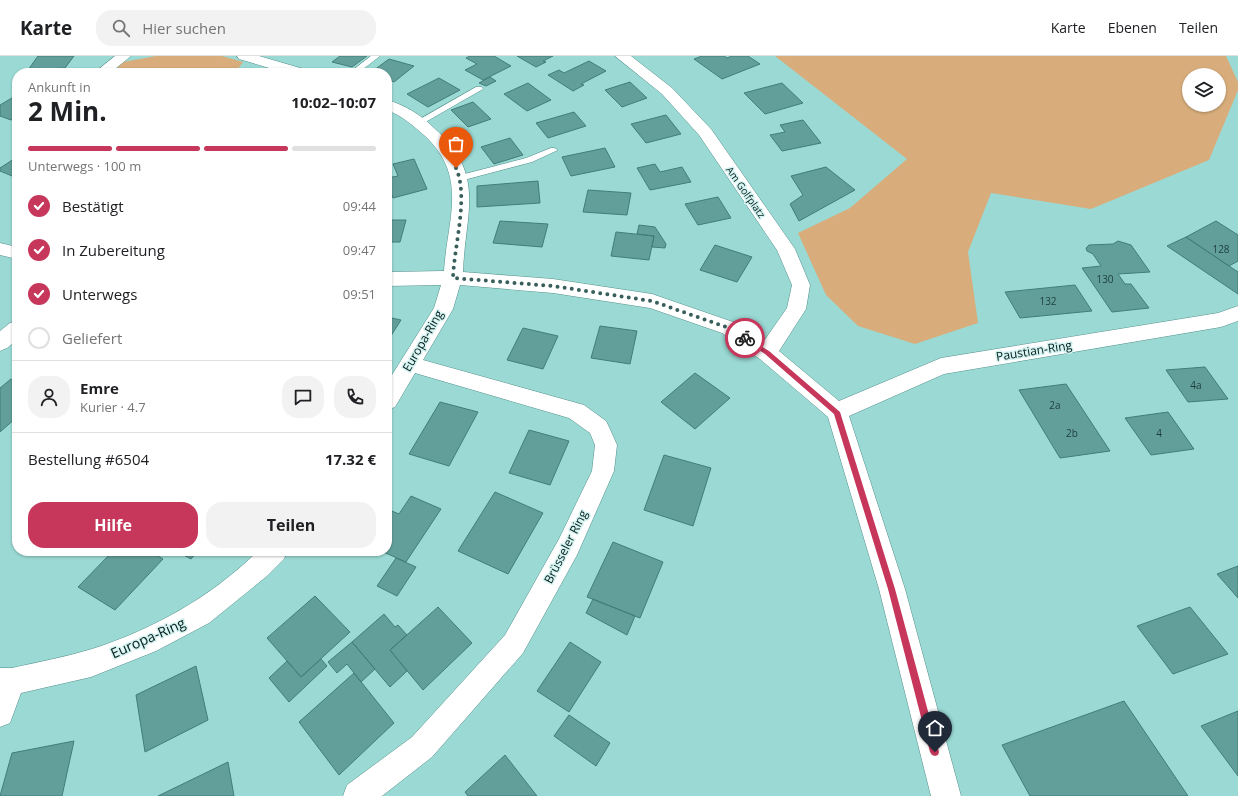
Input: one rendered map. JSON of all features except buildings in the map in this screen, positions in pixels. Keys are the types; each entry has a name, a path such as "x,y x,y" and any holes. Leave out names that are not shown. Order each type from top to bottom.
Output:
{"street":[{"path":"108,68 124,56"},
{"name":"Am Golfplatz","path":"622,56 666,91 705,132 786,249 801,285 796,309 767,353"},
{"path":"250,62 271,68"},
{"path":"392,106 419,122 442,143 452,159 460,178"},
{"name":"Europa-Ring","path":"392,393 443,309 453,278 454,258 461,212 460,178"},
{"path":"0,249 12,252"},
{"path":"392,279 453,278 553,286 652,301 729,328 767,353 837,412 892,589 946,796"},
{"name":"Paustian-Ring","path":"837,412 941,366 1221,320 1238,313"},
{"path":"0,343 12,332"},
{"name":"Brüsseler Ring","path":"358,796 422,747 514,644 568,547 603,471 606,445 598,426 576,411 410,364"},
{"name":"Europa-Ring","path":"6,682 91,663 147,642 200,614 258,568 270,556"},
{"path":"0,713 6,682"}],"lane":[{"path":"360,68 376,56"},
{"path":"419,122 479,89"},
{"path":"460,178 529,160 554,150"}],"shaded area":[{"path":"156,56 222,56 243,62 239,68 117,68 123,62"},
{"path":"775,56 1226,56 1238,82 1238,90 1209,160 1091,209 991,193 968,252 978,323 915,344 858,326 826,295 798,233 850,208 907,159"}],"way so far":[{"path":"456,168 460,178 461,212 454,258 453,278 553,286 652,301 729,328 745,338"}],"route":[{"path":"745,338 767,353 837,412 892,589 935,752"}]}
